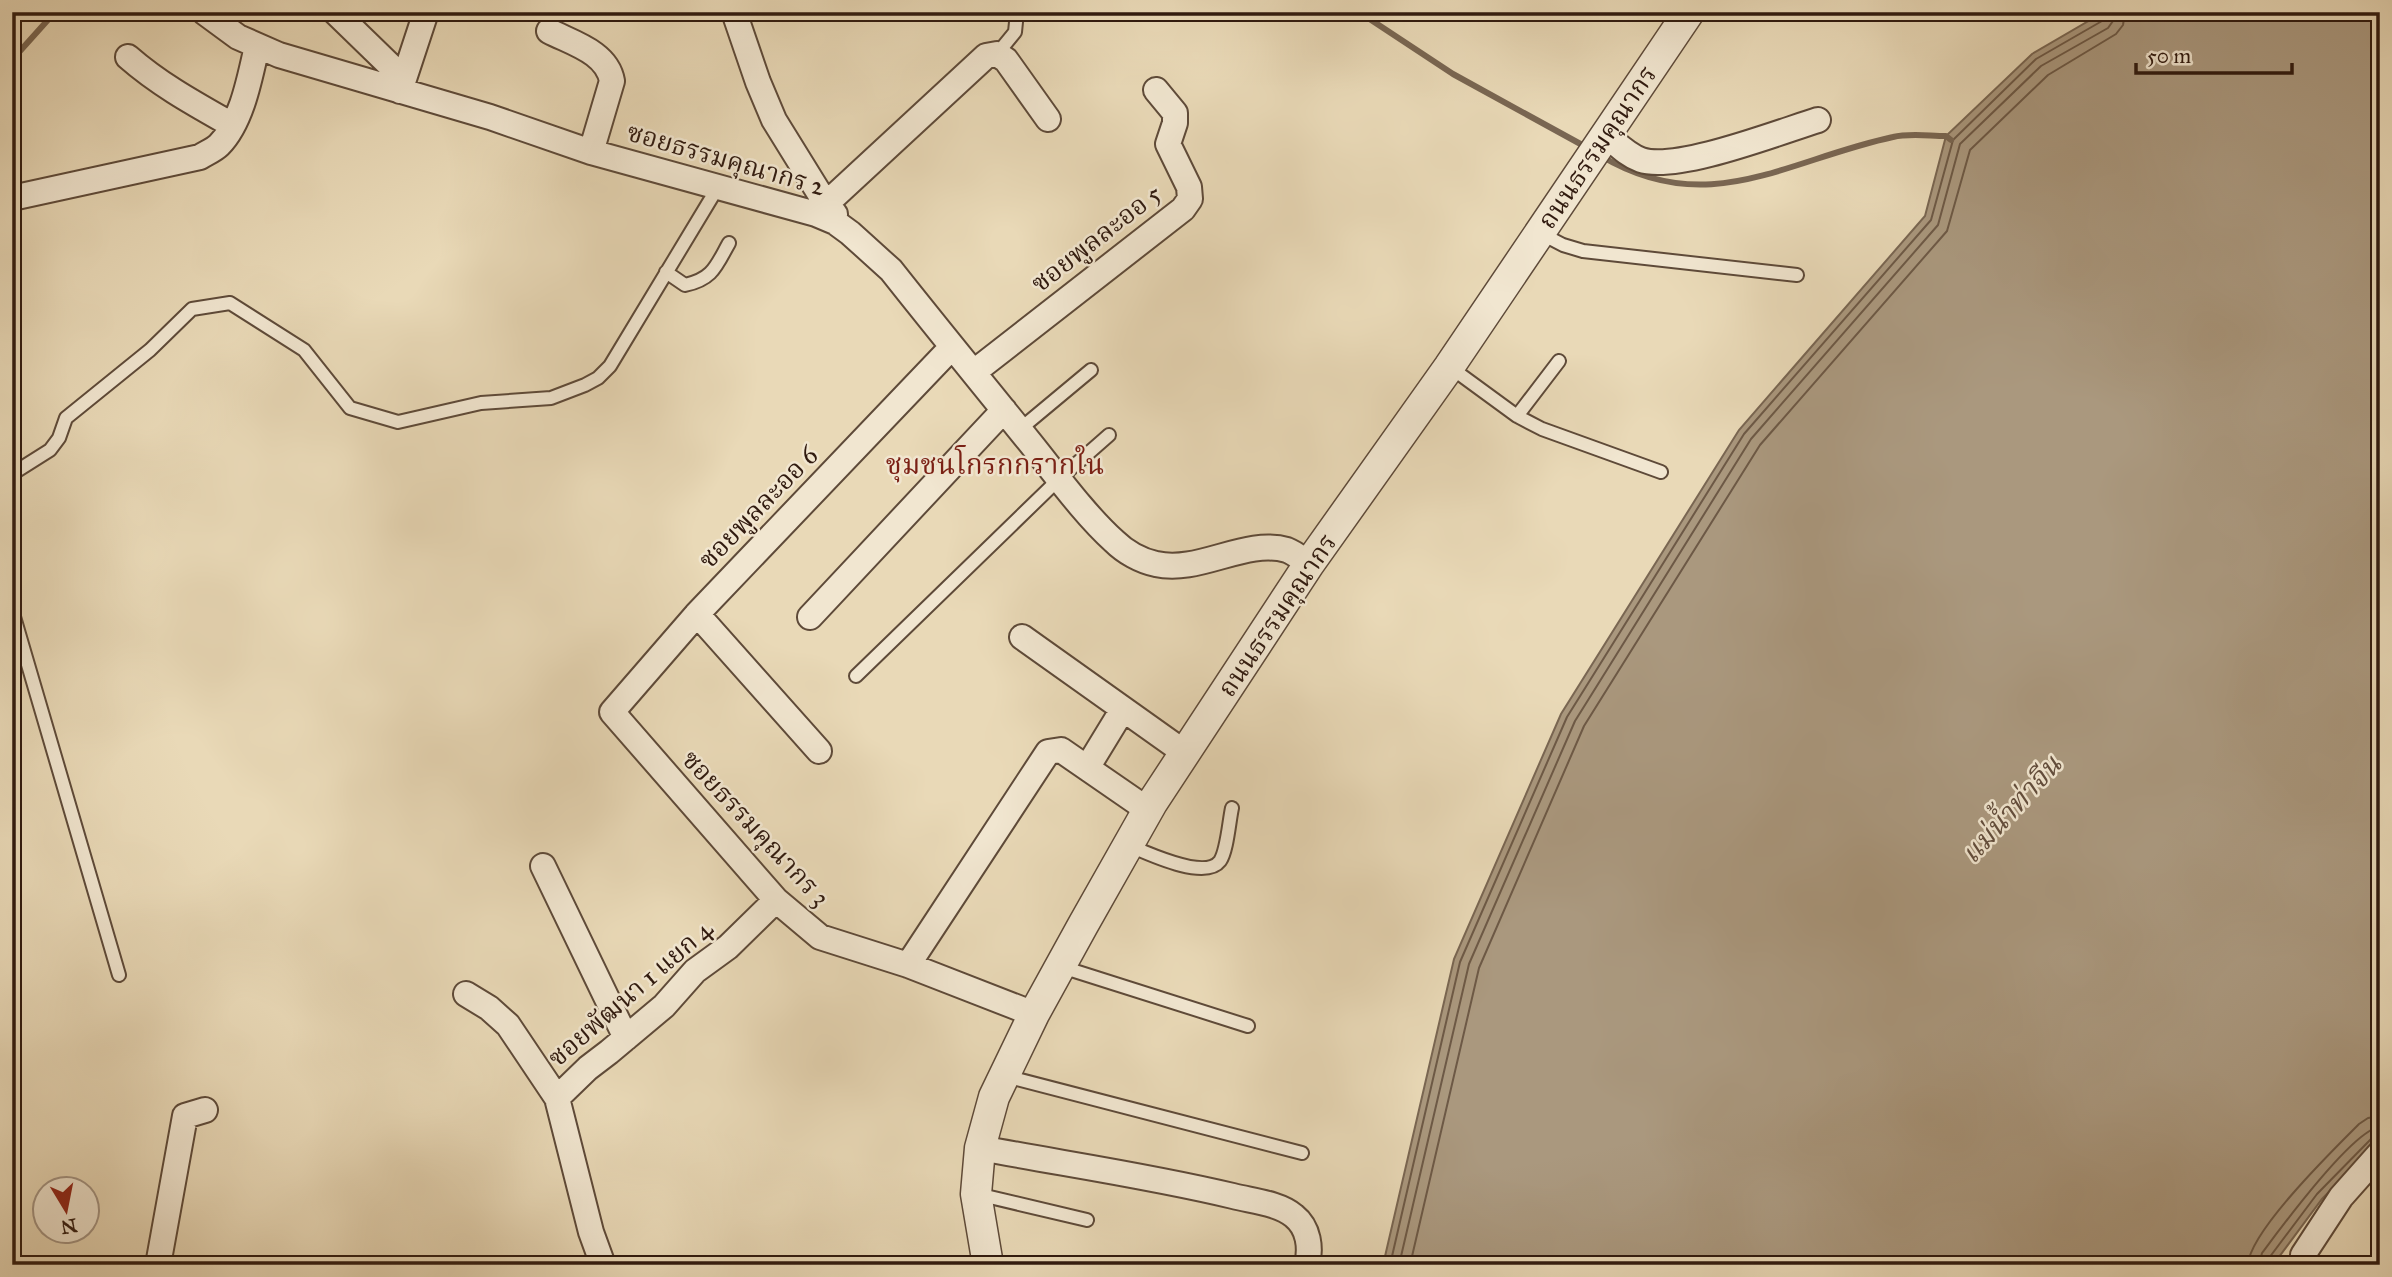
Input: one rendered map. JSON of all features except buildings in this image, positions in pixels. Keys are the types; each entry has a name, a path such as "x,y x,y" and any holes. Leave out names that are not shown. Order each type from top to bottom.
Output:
{"street":[{"name":"ซอยธรรมคุณากร 2","path":"204,12 238,37 310,65 402,85 590,152 816,214 835,222 891,270 1059,479 1114,542 1154,564 1171,566 1267,548 1289,551 1309,564"},
{"path":"335,12 402,85 426,12"},
{"path":"734,12 774,120 826,204 858,239"},
{"name":"ถนนธรรมคุณากร","path":"988,1265 976,1194 980,1148 994,1097 1034,1014 1128,845 1148,810 1309,564 1449,367 1689,12"},
{"path":"549,31 602,58 611,74 612,81 590,152"},
{"path":"12,198 200,157 219,145 232,125 247,92 257,46"},
{"path":"826,204 986,56 997,54 1006,60 1048,119"},
{"path":"128,57 148,75 177,94 232,125"},
{"name":"ซอยพูลละออ 5","path":"974,372 1183,209 1190,199 1189,187 1168,144 1175,123 1175,113 1156,90"},
{"path":"1603,139 1642,160 1664,163 1688,160 1818,120"},
{"name":"ซอยพูลละออ 6","path":"612,712 697,614 952,347"},
{"path":"810,617 1012,420"},
{"path":"697,614 819,751"},
{"path":"1022,637 1185,753"},
{"path":"1087,768 1123,709"},
{"name":"ซอยธรรมคุณากร 3","path":"612,712 776,900 820,937 908,965 1034,1014"},
{"path":"908,965 1048,751 1061,750 1148,810"},
{"path":"543,866 626,1038"},
{"name":"ซอยพัฒนา 1 แยก 4","path":"603,1265 591,1232 557,1098 588,1068 664,1006 695,971 728,947 776,900"},
{"path":"466,994 489,1008 508,1025 557,1098"},
{"path":"158,1265 185,1116 205,1110"},
{"path":"980,1148 1170,1181 1273,1206 1294,1216 1304,1228 1309,1239 1307,1265"},
{"path":"2303,1255 2341,1197 2380,1153"}],"lane":[{"path":"997,54 1015,32 1017,12"},
{"path":"12,474 50,450 59,438 66,418 150,350 192,309 230,303 304,349 350,408 398,422 481,403 551,398 585,385 598,378 610,366 718,187"},
{"path":"1540,232 1563,245 1583,251 1797,275"},
{"path":"666,272 685,285 700,282 710,275 729,243"},
{"path":"1517,416 1559,361"},
{"path":"1449,367 1517,416 1542,429 1661,472"},
{"path":"1012,420 1091,370"},
{"path":"856,676 1059,479 1109,435"},
{"path":"12,610 119,975"},
{"path":"1128,845 1176,864 1203,869 1215,866 1222,859 1232,808"},
{"path":"1061,967 1248,1026"},
{"path":"1004,1076 1302,1153"},
{"path":"976,1194 1087,1220"}],"water":[{"name":"แม่น้ำท่าจีน","path":"2104,12 2380,12 2380,1140 2322,1199 2273,1265 1383,1265 1454,959 1561,714 1739,430 1925,216 1946,136 2032,54"}],"waterway":[{"path":"12,60 55,12"},
{"path":"1359,12 1453,74 1586,147"},
{"path":"1601,156 1640,175 1677,183 1713,184 1782,170 1899,136 1946,136 1951,140"}],"district":[{"name":"ชุมชนโกรกกรากใน","path":"995,464"}]}
